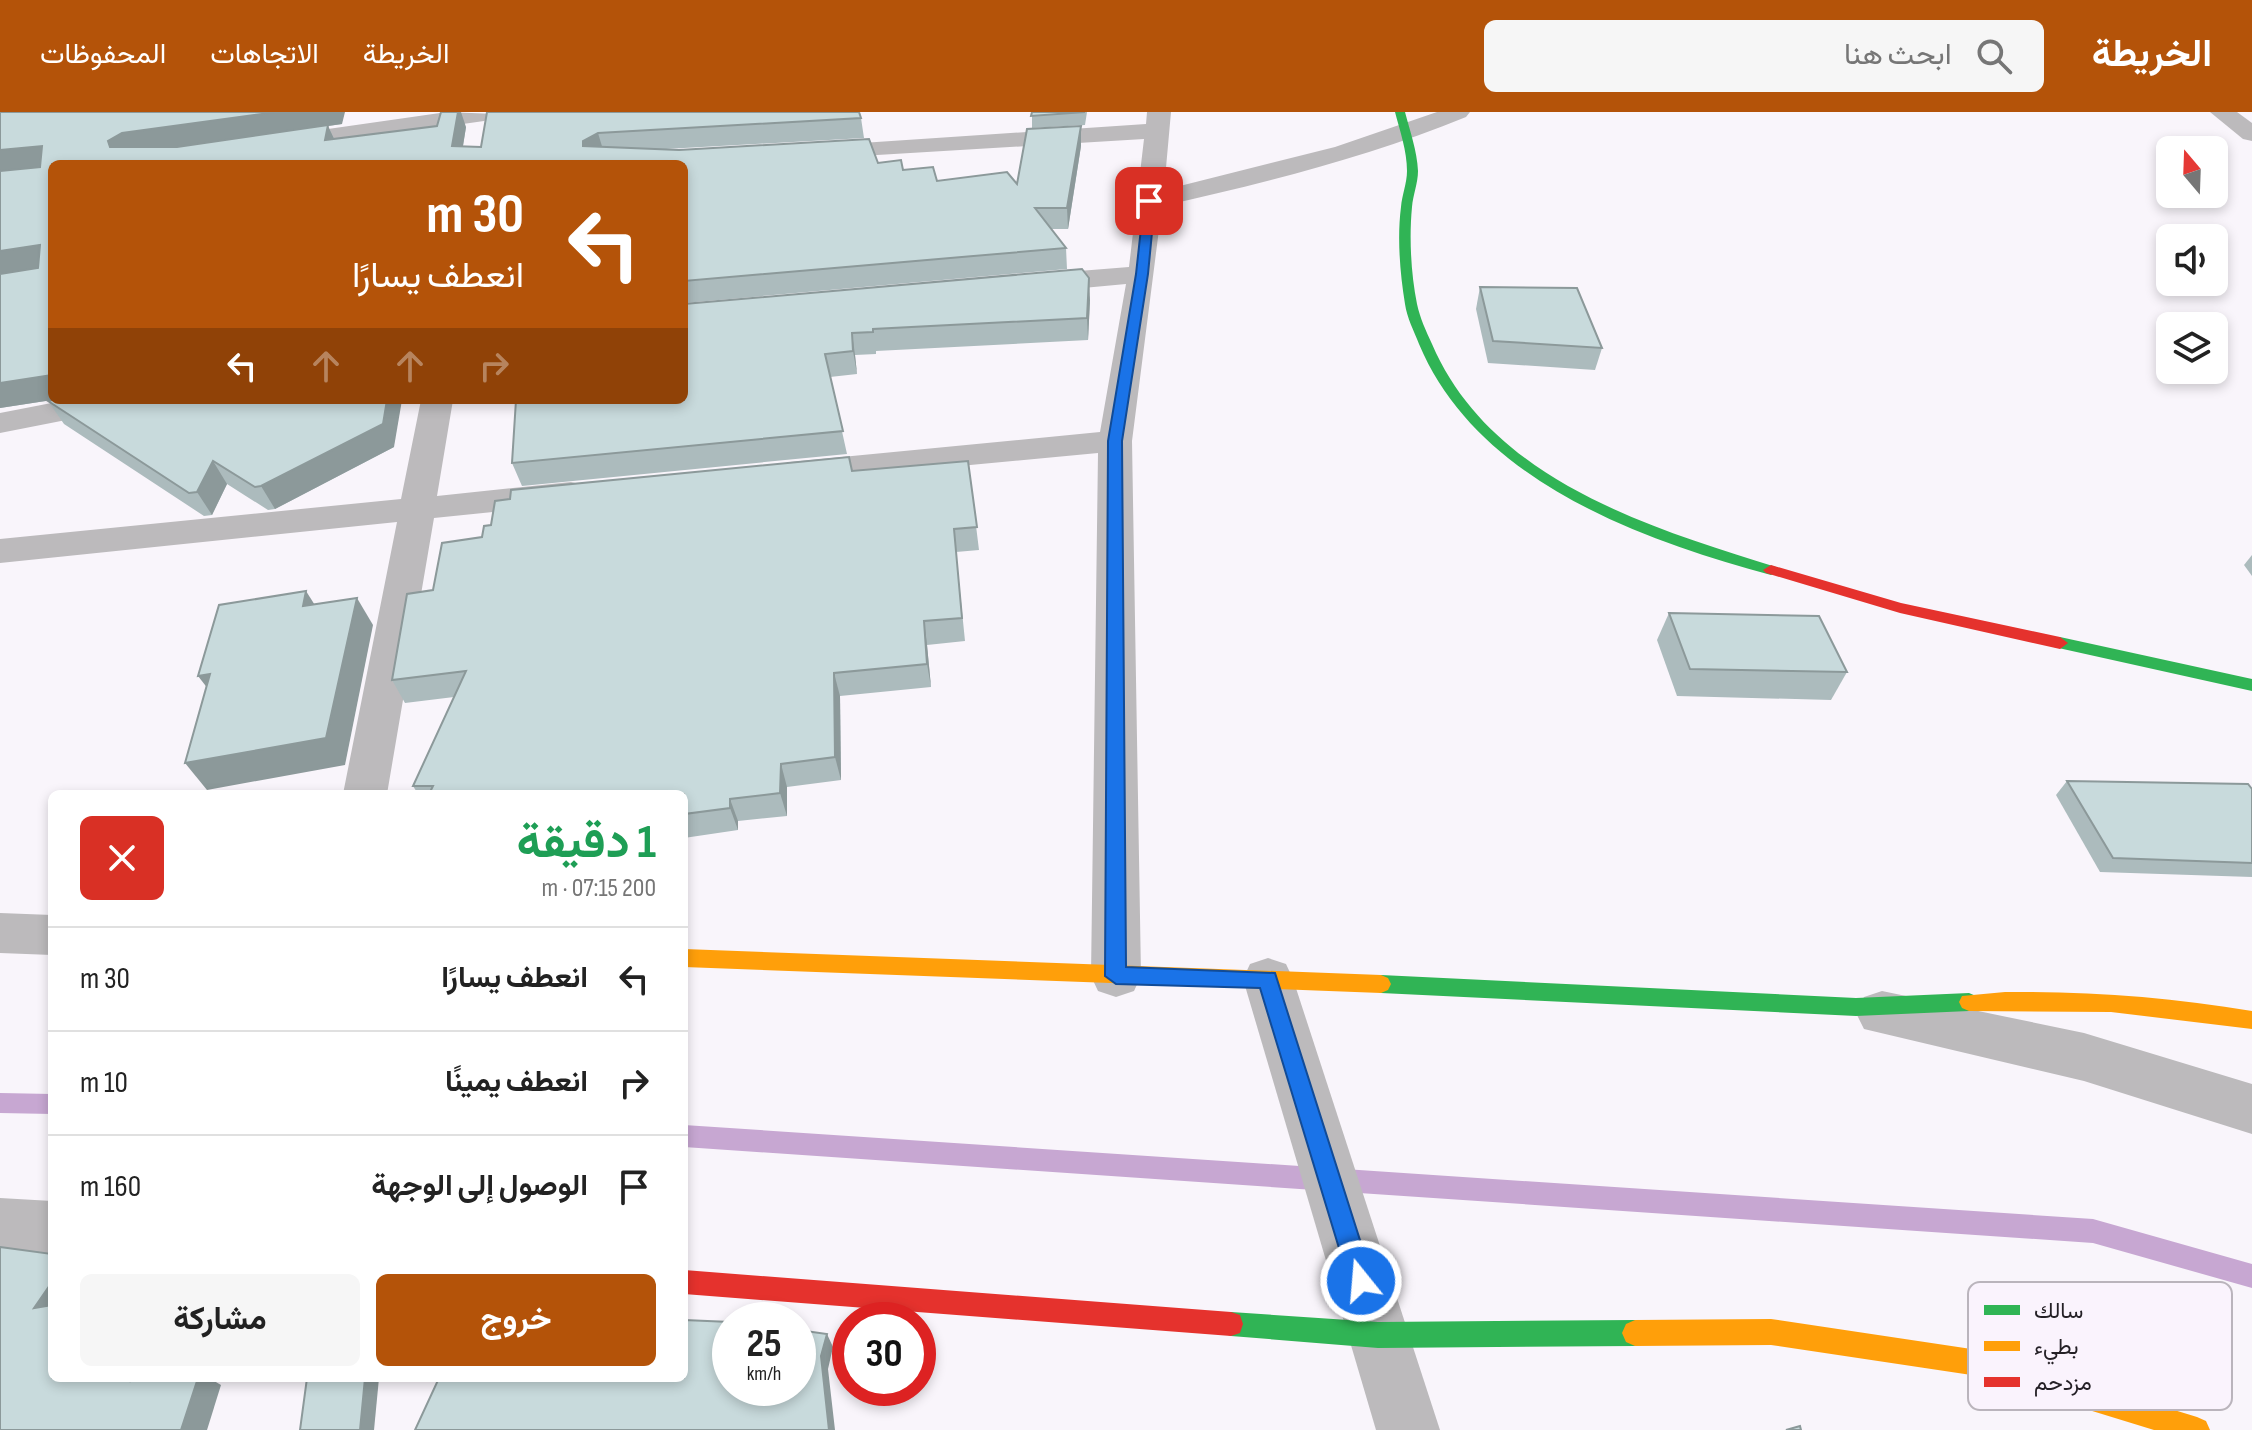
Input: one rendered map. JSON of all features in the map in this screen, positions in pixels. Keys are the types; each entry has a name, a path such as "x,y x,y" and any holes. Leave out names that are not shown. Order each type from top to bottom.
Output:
{"street":[{"path":"1149,201 1245,179 1403,123 1458,112"},
{"path":"2222,112 2252,134"},
{"path":"241,149 484,113 479,139"},
{"path":"793,153 1158,122 1142,274 1115,441 1116,976"},
{"path":"1403,123 1413,168 1406,212 1413,315 1432,362 1452,398 1498,444 1578,498 1688,545 1900,608 2252,685"},
{"path":"1000,286 1142,274"},
{"path":"0,423 97,404"},
{"path":"366,790 420,507 436,404"},
{"path":"752,475 1115,441"},
{"path":"0,551 609,489"},
{"path":"0,933 48,935"},
{"path":"688,958 1116,976 1268,979 1856,1007 2036,999 2181,1007 2252,1020"},
{"path":"1268,979 1408,1430"},
{"path":"1856,1007 2084,1057 2252,1109"},
{"path":"0,1226 48,1230"},
{"path":"688,1282 1370,1308 1771,1332 1968,1362"},
{"path":"2132,1410 2197,1430"}],"building":[{"path":"0,112 277,112 122,133 108,141 110,147 177,147 328,125 325,140 437,126 441,112 458,112 452,146 481,147 487,112 859,112 861,118 598,133 583,141 583,146 679,150 869,139 878,163 901,160 903,170 933,167 937,181 1007,172 1017,184 1027,129 1081,126 1067,208 1035,208 1066,248 688,281 688,160 48,160 48,376 0,383 0,274 38,268 40,245 0,251 0,171 40,167 42,146 0,150"},
{"path":"1032,112 1085,112 1031,116"},
{"path":"1082,269 1089,278 1087,318 873,329 873,332 852,333 853,351 825,354 843,431 512,463 516,404 688,404 688,304"},
{"path":"1480,287 1577,288 1602,348 1493,341"},
{"path":"53,404 386,404 383,424 261,486 255,487 213,461 197,492 189,493"},
{"path":"849,457 852,471 968,461 977,527 954,529 962,618 924,621 927,664 834,673 835,757 781,764 780,793 730,799 730,808 688,813 688,790 431,790 433,786 413,786 466,671 392,680 407,594 433,590 442,543 482,537 484,526 491,525 495,501 510,499 511,490"},
{"path":"306,591 303,606 357,598 326,738 185,763 210,674 198,676 219,605"},
{"path":"1669,613 1819,616 1847,672 1690,669"},
{"path":"2067,781 2248,784 2252,789 2252,863 2113,858"},
{"path":"0,1247 48,1253 48,1288 34,1308 48,1306 48,1382 197,1382 181,1430 0,1430"},
{"path":"688,1320 712,1321 712,1406 816,1406 816,1332 827,1334 821,1356 829,1430 415,1430 437,1382 688,1382"},
{"path":"306,1382 365,1382 360,1430 300,1430"}],"waterway":[{"path":"0,1103 48,1104"},
{"path":"688,1136 2093,1231 2252,1276"}],"traffic: fast":[{"path":"1400,112 1412,166 1406,214 1411,306 1437,370 1470,416 1511,454 1558,486 1610,513 1664,535 1771,570"},
{"path":"2060,643 2252,685"},
{"path":"1381,984 1856,1007 1969,1002"},
{"path":"1231,1324 1378,1335 1635,1333"}],"traffic: slow":[{"path":"688,958 1381,984"},
{"path":"1969,1002 2111,1003 2181,1009 2252,1020"},
{"path":"1635,1333 1771,1332 1968,1362"},
{"path":"2132,1410 2197,1430"}],"traffic: jam":[{"path":"1771,570 1900,608 2060,643"},
{"path":"688,1282 1231,1324"}],"route":[{"path":"1149,201 1142,274 1115,441 1116,976 1268,979 1361,1281"}]}
